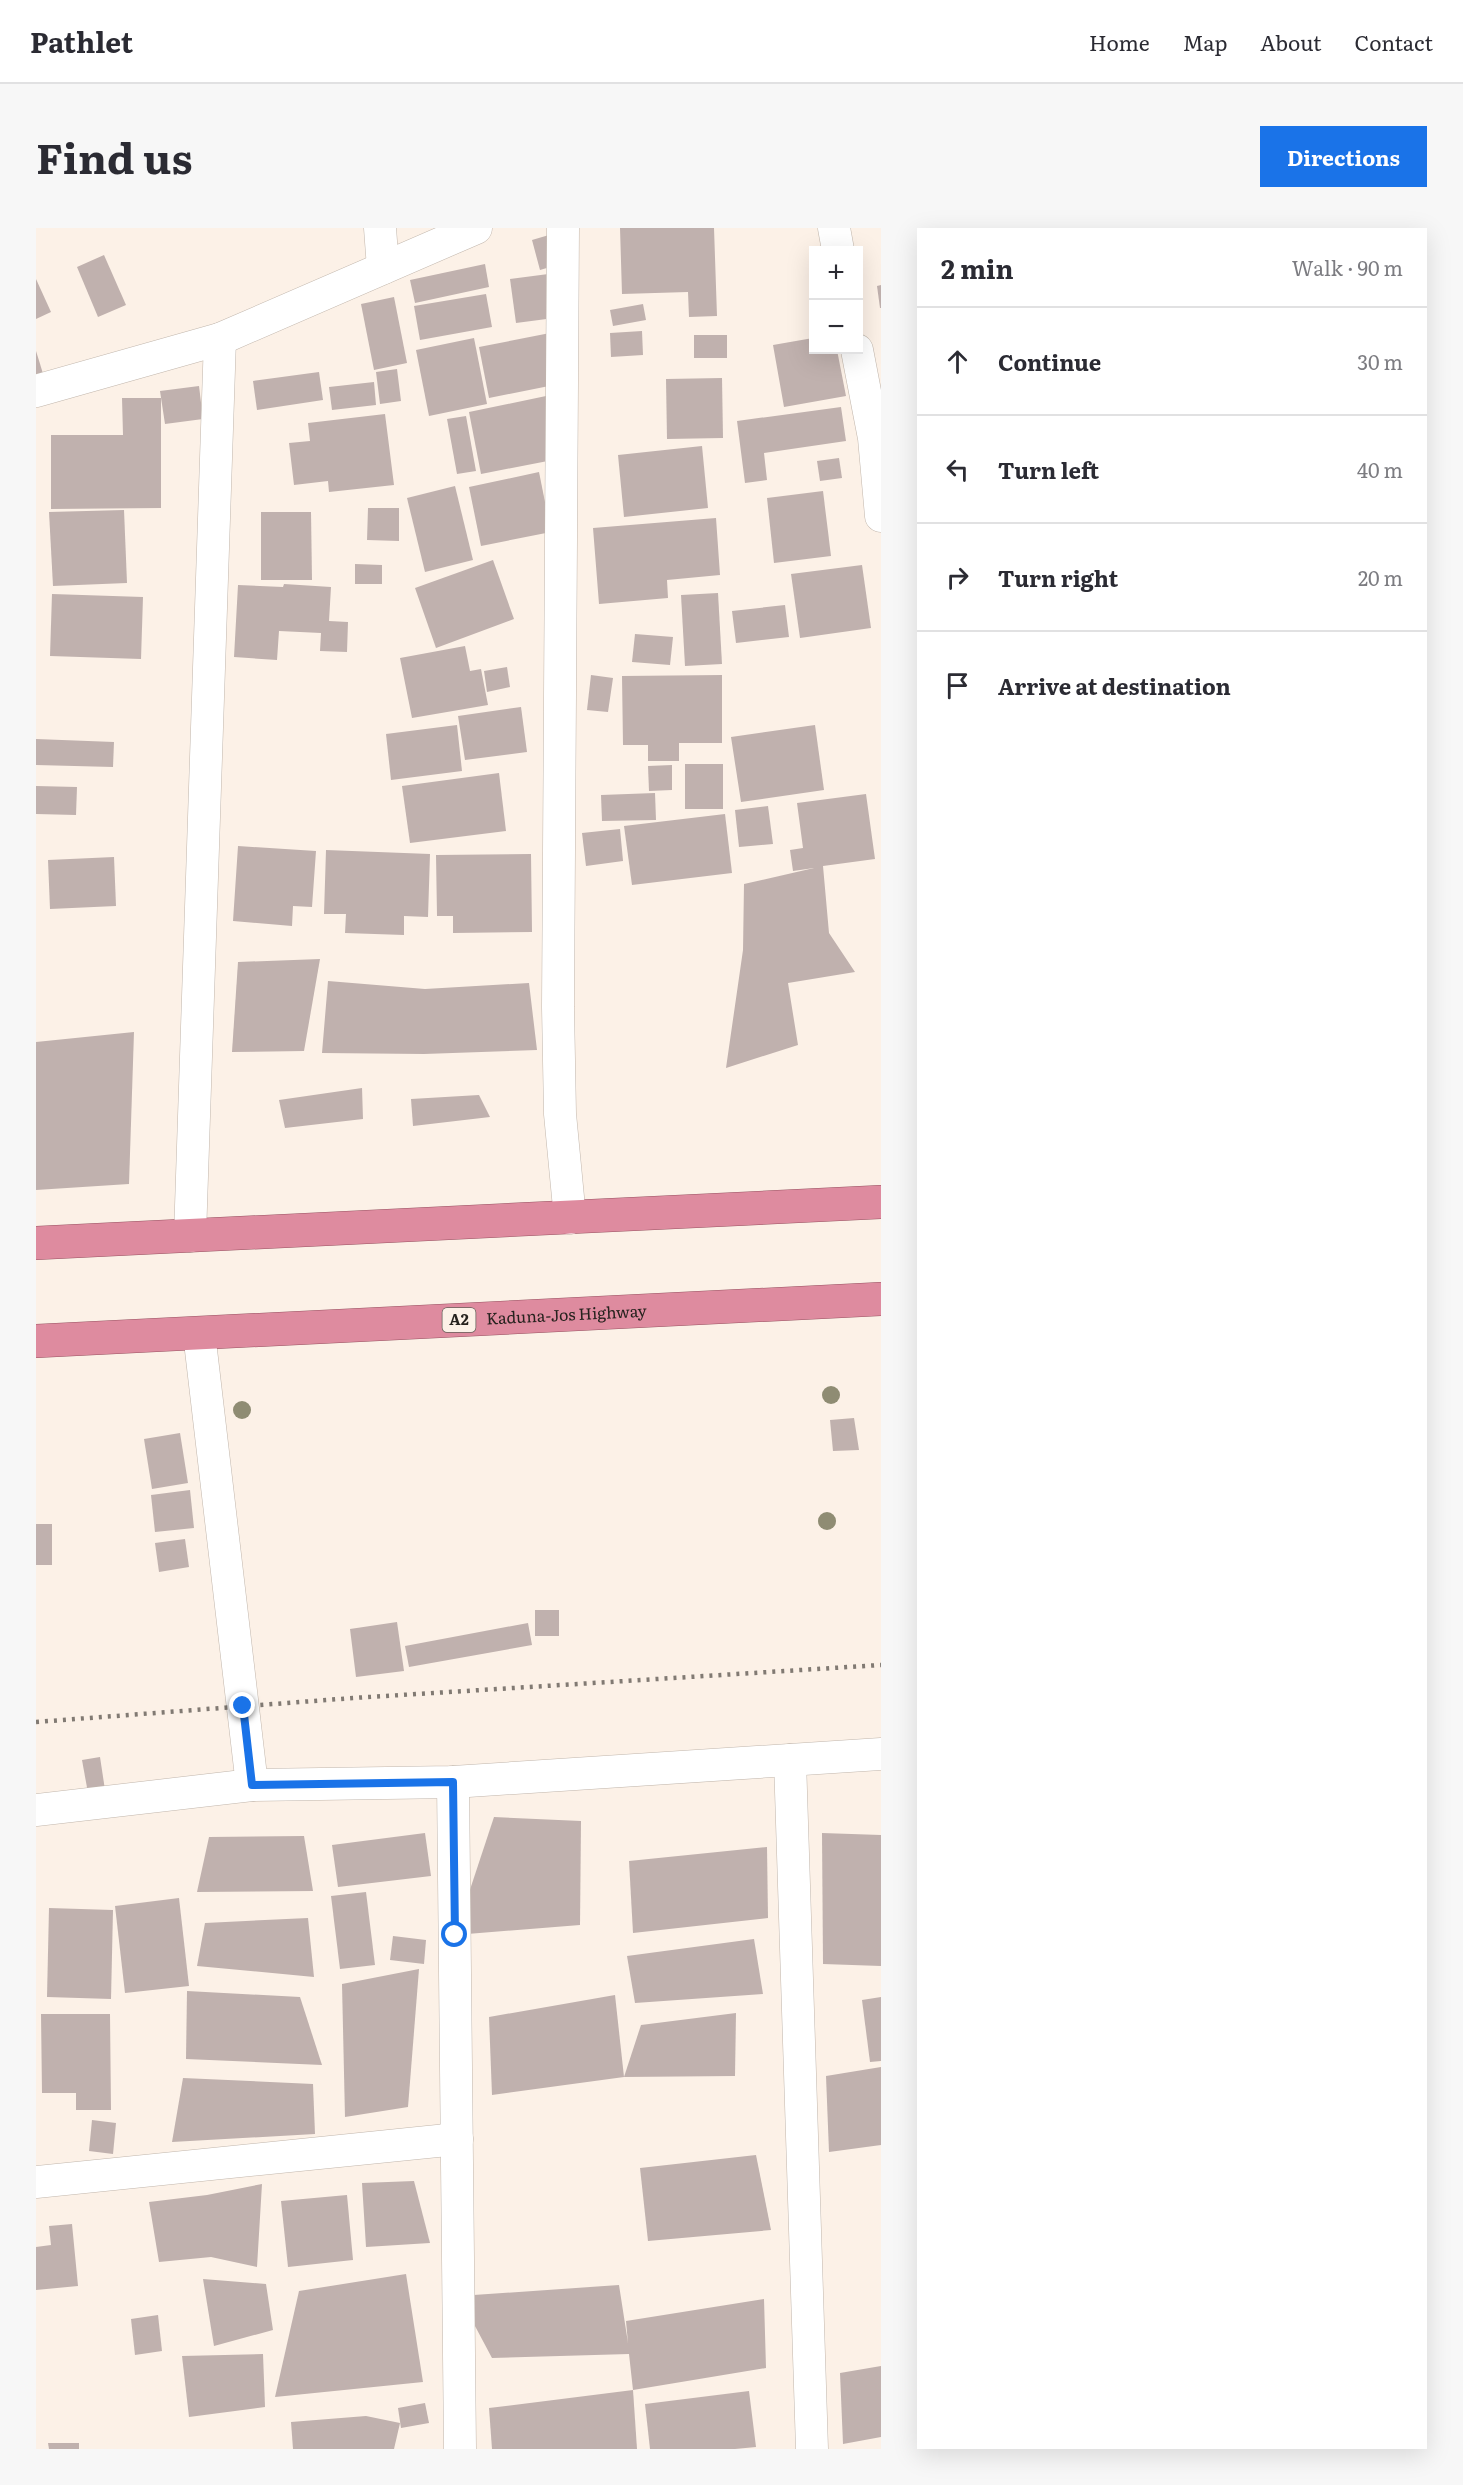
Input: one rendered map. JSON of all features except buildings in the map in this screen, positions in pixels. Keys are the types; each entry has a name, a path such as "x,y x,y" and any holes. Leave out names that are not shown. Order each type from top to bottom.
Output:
{"highway":[{"path":"36,1243 881,1203"},
{"name":"Kaduna-Jos Highway","path":"36,1341 881,1299"}],"street":[{"path":"380,228 383,268"},
{"path":"36,391 220,339 476,228"},
{"path":"563,228 558,1007 560,1114 570,1218"},
{"path":"834,228 837,246"},
{"path":"190,1236 220,339"},
{"path":"858,354 874,438 881,516"},
{"path":"199,1333 252,1785"},
{"path":"36,1810 252,1785 453,1782 881,1754"},
{"path":"790,1760 812,2449"},
{"path":"453,1782 460,2449"},
{"path":"36,2182 458,2139"}],"railway":[{"path":"36,1722 353,1698 881,1665"}],"route":[{"path":"243,1706 252,1785 453,1782 455,1935"}]}
